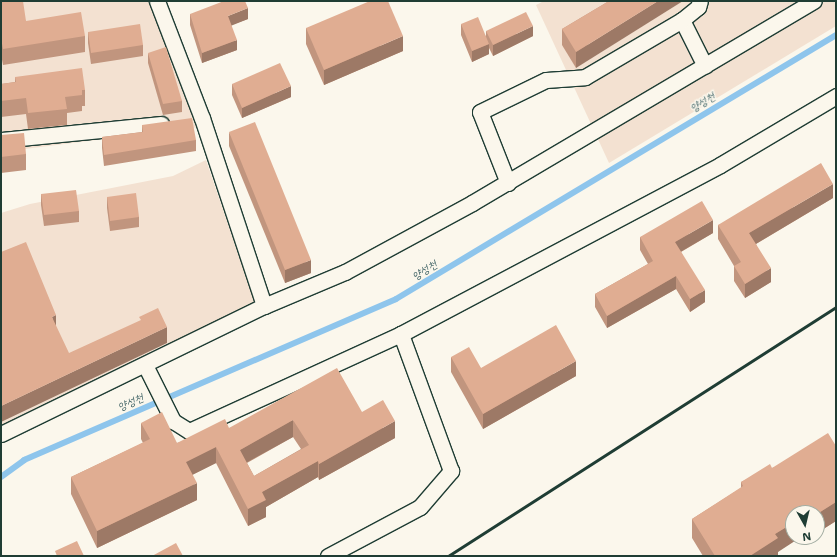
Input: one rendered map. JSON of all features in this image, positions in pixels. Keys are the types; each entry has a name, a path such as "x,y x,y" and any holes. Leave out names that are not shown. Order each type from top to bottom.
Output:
{"street":[{"path":"157,1 187,120 264,306"},
{"path":"508,183 480,112 546,80 585,76 682,20 698,7 700,1"},
{"path":"1,434 264,306 345,272 508,183 814,1"},
{"path":"682,20 705,66"},
{"path":"145,365 173,421 189,431 401,334 720,165 836,96"},
{"path":"1,140 187,120"},
{"path":"328,556 420,507 451,471 401,334"}],"shaded area":[{"path":"1,1 152,1 199,127 1,152"},
{"path":"544,1 836,1 836,26 609,163 536,5"},
{"path":"206,160 255,303 1,427 1,213 30,204 173,176"}],"building":[{"path":"1,1 23,1 26,21 81,12 85,36 3,49 1,38"},
{"path":"224,1 245,1 248,8 228,16 237,40 202,53 190,14"},
{"path":"370,1 388,1 403,36 324,70 306,28"},
{"path":"609,1 658,1 576,52 562,29"},
{"path":"526,12 533,26 493,45 486,31"},
{"path":"478,17 489,44 472,51 461,24"},
{"path":"140,24 143,45 91,53 88,32"},
{"path":"166,47 182,101 163,104 148,53"},
{"path":"280,63 291,86 242,108 232,84"},
{"path":"82,68 85,90 82,90 82,95 65,97 67,109 28,113 26,98 1,101 1,84 16,82 15,77"},
{"path":"192,118 196,140 104,155 102,137 143,132 142,125"},
{"path":"255,122 311,260 285,270 229,132"},
{"path":"24,133 26,154 1,157 1,135"},
{"path":"821,163 833,184 749,233 771,268 745,284 734,266 741,262 718,225"},
{"path":"76,190 79,211 44,215 41,194"},
{"path":"136,193 139,217 110,221 107,197"},
{"path":"702,201 713,220 675,242 705,290 690,299 676,276 607,316 595,294 653,261 640,237"},
{"path":"26,242 56,315 52,317 69,353 141,320 139,317 158,308 167,327 1,406 1,252"},
{"path":"556,325 576,361 483,414 451,357 469,347 481,368"},
{"path":"337,368 362,412 383,400 395,421 319,464 318,461 262,492 266,500 248,509 216,447 186,462 197,483 97,531 71,477 150,439 141,423 162,412 177,443 225,419 229,428","holes":["293,420 309,445 254,476 240,450"]},
{"path":"828,433 836,446 836,502 825,509 825,505 785,505 785,528 775,534 778,538 750,556 715,556 692,519 743,486 741,482 770,464 772,468"},
{"path":"77,541 84,556 57,556 55,551"},
{"path":"176,543 183,556 152,556"}],"waterway":[{"name":"양성천","path":"1,477 24,460 396,299 836,35"}],"railway":[{"path":"448,556 836,307"}]}
